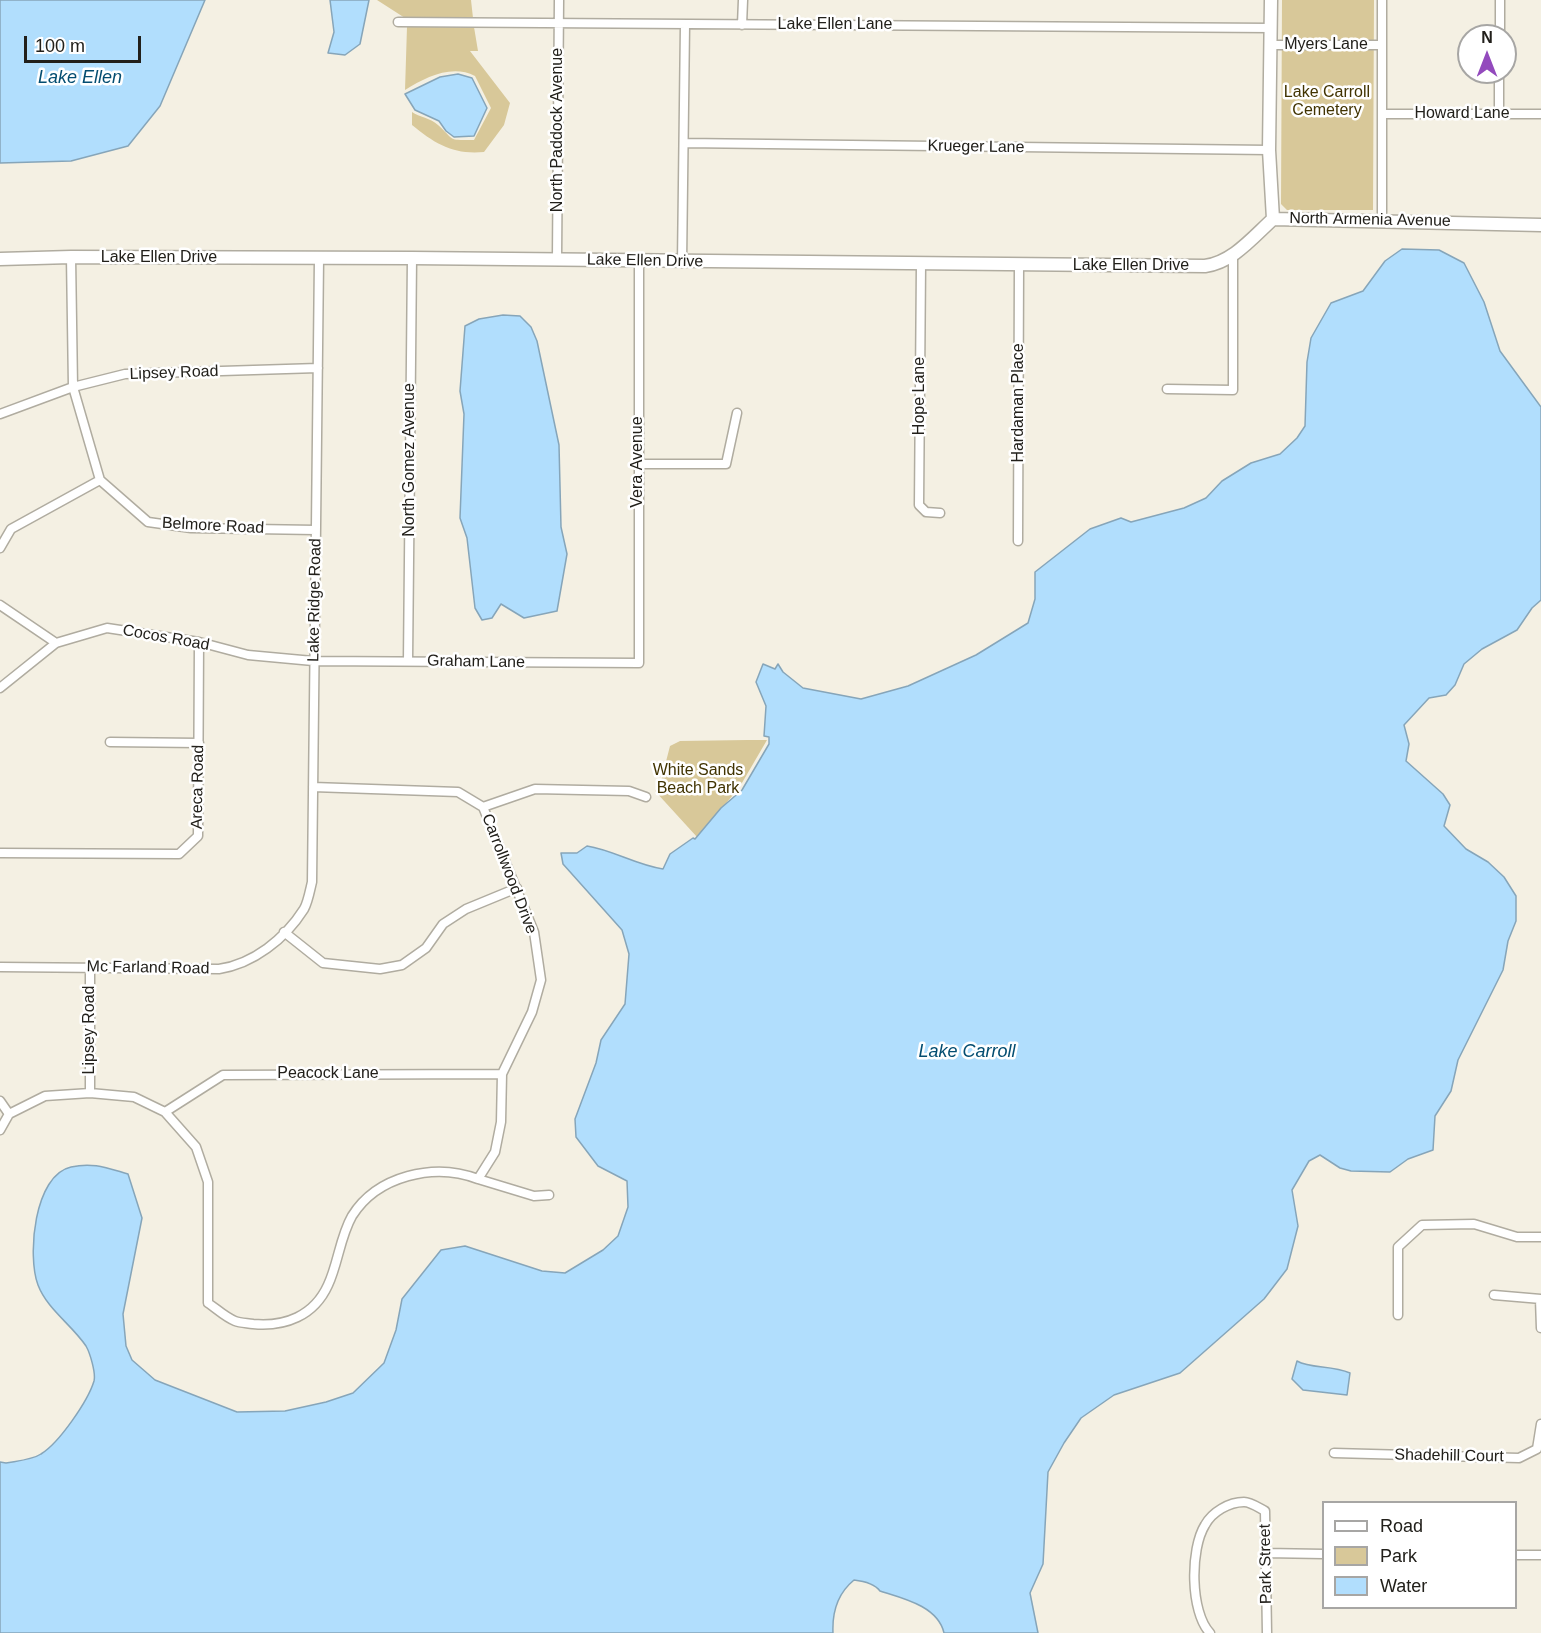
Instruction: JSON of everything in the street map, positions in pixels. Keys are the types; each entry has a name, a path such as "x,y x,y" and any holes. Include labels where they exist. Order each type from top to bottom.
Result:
{"street":[{"name":"North Paddock Avenue","path":"556,260 559,0"},
{"path":"742,25 743,0"},
{"name":"North Armenia Avenue","path":"1271,0 1269,150 1273,219 1541,225"},
{"path":"1382,0 1382,220"},
{"path":"1500,0 1500,24"},
{"name":"Lake Ellen Lane","path":"398,22 1271,28"},
{"path":"682,263 685,25"},
{"name":"Myers Lane","path":"1270,45 1382,45"},
{"path":"1499,84 1499,114"},
{"name":"Howard Lane","path":"1383,114 1541,114"},
{"name":"Krueger Lane","path":"684,143 1269,150"},
{"name":"Lake Ellen Drive","path":"0,259 71,257 412,258 682,263 1205,266 1220,264 1273,219"},
{"path":"1167,389 1233,390 1233,255"},
{"path":"0,548 10,529 100,480 72,387 71,257"},
{"name":"North Gomez Avenue","path":"408,661 412,258"},
{"name":"Lake Ridge Road","path":"284,932 305,908 312,882 319,259"},
{"name":"Vera Avenue","path":"639,262 639,663"},
{"name":"Hope Lane","path":"921,264 920,505 926,512 940,513"},
{"name":"Hardaman Place","path":"1018,541 1020,265"},
{"name":"Lipsey Road","path":"0,414 72,387 124,374 318,368"},
{"path":"638,464 726,464 737,413"},
{"name":"Belmore Road","path":"100,480 148,522 191,528 316,530"},
{"path":"0,605 56,643"},
{"name":"Cocos Road","path":"0,688 56,643 107,628 200,642 248,656 313,662"},
{"name":"Areca Road","path":"0,853 179,854 198,836 200,642"},
{"name":"Graham Lane","path":"313,662 639,663"},
{"path":"110,742 199,743"},
{"name":"Carrollwood Drive","path":"313,787 458,792 483,807 505,867 534,932 542,980 532,1012 502,1074 501,1122 495,1152 478,1179"},
{"name":"Carrollwood Drive","path":"483,807 535,789 629,791 646,798"},
{"path":"284,932 323,963 380,969 402,965 426,948 443,924 466,909 516,888"},
{"name":"Mc Farland Road","path":"0,967 90,966 219,969 240,966 261,953 284,932"},
{"name":"Lipsey Road","path":"90,966 90,1093"},
{"name":"Peacock Lane","path":"165,1112 223,1074 502,1074"},
{"path":"0,1130 9,1114 45,1096 90,1093 134,1097 165,1112 196,1147 208,1182 208,1303 236,1322 270,1325 296,1319 316,1306 328,1285 351,1219 364,1198 393,1180 424,1172 467,1175 534,1196 549,1195"},
{"path":"0,1101 9,1114"},
{"path":"1398,1315 1398,1246 1422,1225 1474,1224 1517,1237 1541,1237"},
{"path":"1494,1295 1541,1299 1541,1328"},
{"name":"Shadehill Court","path":"1334,1453 1519,1458 1537,1449 1541,1424"},
{"name":"Park Street","path":"1210,1633 1194,1586 1195,1558 1205,1525 1225,1506 1246,1502 1265,1511 1268,1633"},
{"path":"1265,1553 1322,1554"},
{"path":"1517,1555 1541,1555"}],"green space":[{"path":"377,0 471,0 473,18 405,18"},
{"name":"Lake Carroll Cemetery","path":"1282,0 1374,0 1373,210 1287,210 1281,204"},
{"path":"407,27 474,27 478,51 470,51 510,103 504,125 484,152 463,152 445,147 412,125 412,112 435,123 452,138 474,140 491,108 475,76 457,71 439,74 405,90"},
{"name":"White Sands Beach Park","path":"767,740 739,788 697,837 655,791 661,781 670,746 680,741"}],"water":[{"name":"Lake Ellen","path":"0,0 205,0 160,106 128,146 71,161 0,163"},
{"path":"330,0 369,0 360,44 345,55 328,53 334,32"},
{"path":"458,74 472,78 487,108 474,136 454,137 439,121 415,110 405,94 440,77"},
{"name":"Lake Carroll","path":"1402,249 1439,250 1464,263 1484,302 1500,351 1541,407 1541,600 1532,608 1517,630 1482,649 1464,664 1455,685 1446,695 1429,698 1404,725 1409,744 1406,761 1443,794 1450,805 1444,826 1466,849 1488,862 1504,877 1516,896 1516,921 1508,941 1503,970 1458,1060 1451,1091 1435,1116 1433,1150 1408,1159 1390,1172 1351,1171 1340,1168 1320,1155 1309,1161 1292,1190 1298,1226 1287,1269 1264,1299 1180,1373 1114,1395 1081,1418 1064,1443 1048,1472 1043,1564 1030,1593 1038,1633 944,1633 935,1616 918,1604 880,1591 868,1583 854,1580 843,1591 837,1604 833,1618 833,1633 0,1633 0,1462 29,1459 48,1449 72,1421 94,1381 92,1363 86,1346 47,1302 38,1285 35,1272 33,1255 36,1218 41,1200 59,1173 71,1167 86,1165 100,1166 128,1174 142,1218 123,1314 126,1346 132,1360 155,1380 237,1412 285,1411 353,1393 384,1363 396,1330 402,1299 441,1250 465,1246 542,1271 565,1273 603,1250 618,1236 628,1207 627,1181 598,1166 576,1137 575,1119 596,1063 601,1040 625,1004 629,954 622,930 563,864 561,853 577,853 587,846 663,869 670,854 693,838 695,839 721,808 742,790 769,744 769,737 764,736 766,706 756,682 763,664 775,669 778,664 783,672 803,688 861,699 908,686 976,655 1028,623 1035,599 1035,572 1090,529 1121,518 1131,522 1184,508 1206,498 1222,481 1251,463 1280,454 1297,438 1305,426 1307,362 1311,338 1331,303 1363,291 1385,261"},
{"path":"503,315 520,316 531,327 537,341 559,445 561,527 567,554 557,611 524,618 501,604 492,618 482,620 475,608 467,538 460,518 464,414 460,391 465,326 479,319"},
{"path":"1297,1361 1350,1373 1347,1395 1303,1390 1292,1379"}]}
